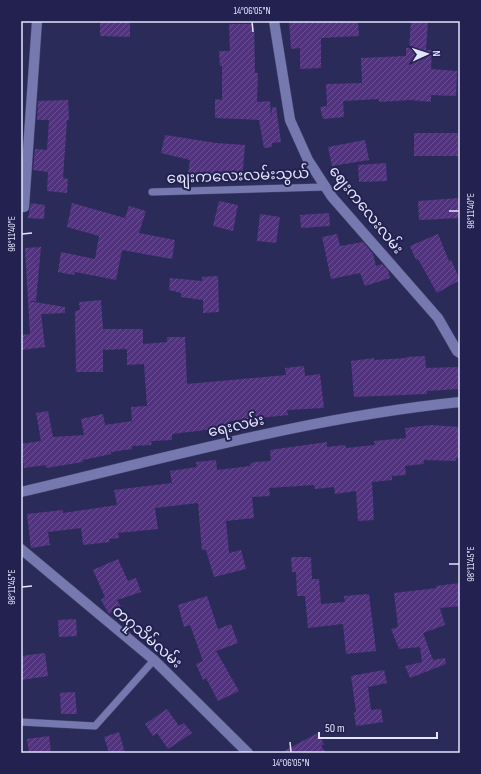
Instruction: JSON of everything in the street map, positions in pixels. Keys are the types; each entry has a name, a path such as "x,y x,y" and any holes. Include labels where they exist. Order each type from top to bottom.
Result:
{"street":[{"path":"21,207 24,207 37,21"},
{"name":"ဈေးကလေးလမ်း","path":"274,21 290,120 308,160 332,196 438,318 457,351 460,353"},
{"name":"ရေးလမ်း","path":"21,492 276,432 404,408 460,402"},
{"name":"တဂူသိမ်လမ်း","path":"21,549 154,660 248,753"}],"lane":[{"name":"စျေးကလေးလမ်းသွယ်","path":"152,192 325,187"},
{"path":"21,722 95,726 154,660"}],"building":[{"path":"100,21 130,21 130,37 100,36"},
{"path":"289,21 358,21 359,36 321,38 321,68 300,69 300,48 291,49"},
{"path":"411,21 428,21 426,50 432,50 431,69 457,71 456,96 431,95 431,102 411,100 379,102 379,99 343,101 344,117 323,119 320,107 327,106 326,84 362,83 361,58 406,56 406,48 409,48"},
{"path":"229,24 254,24 255,73 258,73 257,102 270,101 271,118 272,107 276,107 281,142 272,143 272,147 264,148 259,120 215,118 215,99 222,100 222,66 220,66 219,51 230,51"},
{"path":"68,100 69,120 67,120 63,178 68,179 67,193 47,191 48,172 33,170 35,149 47,150 49,120 37,120 38,101"},
{"path":"414,133 458,133 458,156 414,156"},
{"path":"165,135 216,143 245,145 242,181 188,174 190,160 161,153"},
{"path":"365,140 369,160 332,166 328,147"},
{"path":"386,163 387,181 359,182 358,165"},
{"path":"460,198 460,218 419,220 418,201"},
{"path":"219,201 238,205 233,231 213,226"},
{"path":"31,203 45,205 44,219 28,218"},
{"path":"72,203 125,218 129,206 146,211 139,233 175,240 172,259 122,250 116,280 75,272 74,275 58,272 61,252 95,259 99,236 67,227"},
{"path":"329,213 330,226 301,228 300,215"},
{"path":"260,214 280,217 276,243 257,241"},
{"path":"337,234 340,246 363,242 373,254 376,266 382,264 388,270 390,278 365,286 360,273 331,279 322,237"},
{"path":"438,234 449,261 451,260 460,280 437,293 418,259 416,260 410,246"},
{"path":"41,247 36,301 28,301 25,248"},
{"path":"218,276 219,312 203,313 203,300 181,297 181,293 169,290 170,278 202,281 202,277"},
{"path":"101,300 103,329 143,329 143,344 167,342 167,337 185,337 187,384 286,375 285,368 304,366 305,376 320,374 324,408 287,410 288,415 230,421 231,427 172,434 172,440 151,441 152,445 132,446 132,449 111,452 111,454 83,460 83,462 46,468 46,465 24,468 21,444 41,441 36,413 48,411 53,437 84,435 81,419 103,414 105,425 132,421 131,407 147,406 144,364 127,365 127,349 103,350 103,372 76,372 75,311 80,310 79,302"},
{"path":"28,301 65,307 65,313 41,314 45,347 21,350 21,335 30,334"},
{"path":"425,356 426,368 460,367 460,389 427,391 427,394 354,397 351,361 374,358 374,360"},
{"path":"431,425 460,427 460,458 456,458 456,461 424,460 424,464 405,466 406,475 392,476 392,480 372,482 374,520 358,521 356,491 335,494 334,487 315,489 314,485 269,488 270,496 252,497 254,518 226,521 229,553 241,550 246,569 214,577 206,550 202,550 198,503 155,508 158,529 118,533 119,538 109,539 110,542 83,545 81,528 48,532 50,545 31,548 27,514 63,510 63,513 117,505 114,490 172,483 170,471 197,467 196,462 216,460 217,470 250,466 250,464 254,462 271,461 270,450 327,442 327,447 345,445 346,448 375,445 374,441 406,438 405,428"},
{"path":"291,557 311,557 312,579 319,579 321,604 345,602 344,596 369,594 376,651 346,654 343,624 308,628 305,596 297,596 296,572 292,572"},
{"path":"118,559 128,581 136,578 141,592 117,600 121,607 109,614 101,600 105,597 93,570"},
{"path":"460,583 460,606 440,608 445,625 423,633 433,660 445,658 446,664 410,678 405,666 422,662 420,647 399,649 391,629 398,627 394,593 437,588 436,586"},
{"path":"207,596 218,629 231,624 238,643 216,651 239,691 218,701 206,678 203,680 196,664 203,661 190,625 184,627 178,605"},
{"path":"76,619 77,636 59,637 58,620"},
{"path":"45,653 48,676 21,680 21,656"},
{"path":"384,670 387,683 368,687 371,710 381,709 383,722 356,726 354,713 356,712 351,676"},
{"path":"75,692 77,714 61,714 60,693"},
{"path":"167,709 179,726 184,723 192,733 168,749 157,733 153,736 145,724"},
{"path":"119,732 125,753 109,753 104,737"},
{"path":"318,733 324,744 321,746 326,753 280,753"},
{"path":"49,736 51,753 29,753 27,739"}]}
